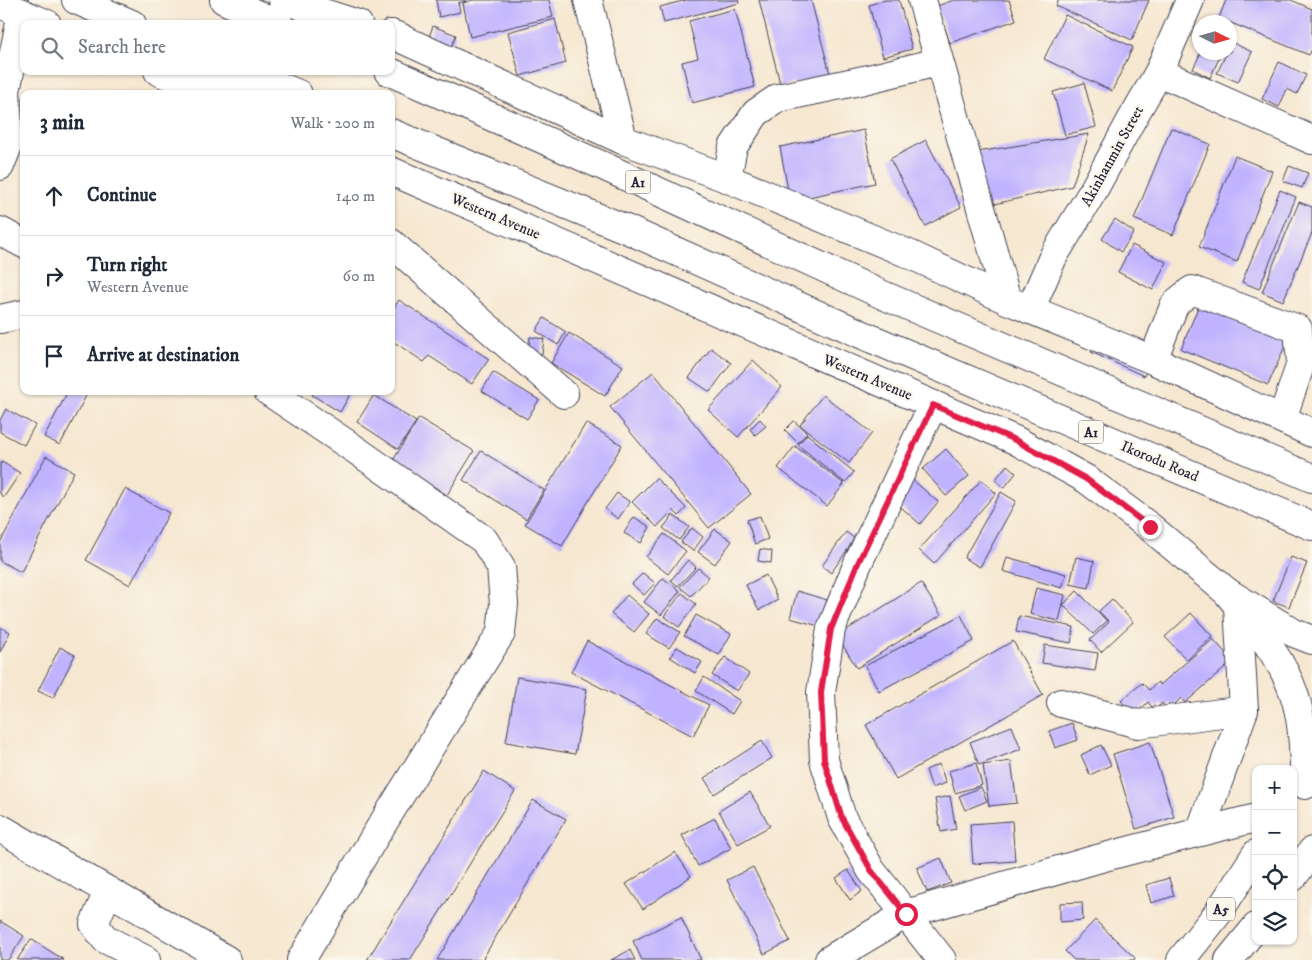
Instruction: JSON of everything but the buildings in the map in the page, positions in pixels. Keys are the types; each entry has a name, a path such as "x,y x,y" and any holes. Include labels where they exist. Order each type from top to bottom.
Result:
{"main road":[{"path":"76,0 122,20"},
{"path":"224,0 270,20"},
{"path":"254,0 291,20"},
{"path":"282,0 345,20"},
{"path":"308,0 357,20"},
{"path":"588,0 623,140"},
{"path":"922,0 938,62 1019,305"},
{"name":"Akinhanmin Street","path":"1019,305 1053,257 1093,191 1132,118 1160,72 1190,0"},
{"path":"0,166 9,143 6,91 11,9 37,20"},
{"path":"395,35 623,140 726,178 909,254 1019,305 1153,360 1312,433"},
{"path":"726,178 733,147 756,113 778,98 938,62"},
{"path":"1160,72 1312,140"},
{"name":"A1","path":"395,74 601,165 886,296 1312,478"},
{"path":"178,75 266,90"},
{"path":"197,75 248,90"},
{"path":"215,75 234,86"},
{"name":"Ikorodu Road","path":"395,135 626,229 870,338 1312,526"},
{"name":"Western Avenue","path":"395,173 1015,440 1086,479 1150,527 1232,599 1294,633 1312,640"},
{"path":"0,231 20,242"},
{"path":"395,246 564,394"},
{"path":"1153,360 1174,306 1192,290 1298,329 1301,363 1282,419"},
{"path":"0,318 20,315"},
{"path":"274,395 484,540 501,567 504,604 501,633 375,836 301,960"},
{"path":"933,405 858,563 831,629 821,692 824,760 842,818 871,870 942,960"},
{"path":"1200,832 1244,710 1232,599"},
{"path":"1232,599 1281,664 1294,694 1302,730 1303,785"},
{"path":"1061,703 1138,724 1244,710"},
{"path":"830,960 906,914 1097,859 1252,819"},
{"path":"0,828 227,960"},
{"path":"1297,872 1312,851"},
{"name":"A5","path":"1181,960 1218,914 1255,855"},
{"path":"108,891 94,924 105,939 146,960"},
{"name":"A5","path":"1229,960 1252,932"}],"route":[{"path":"906,914 871,870 842,818 824,760 821,692 831,629 858,563 933,405 1015,440 1086,479 1150,527"}]}
